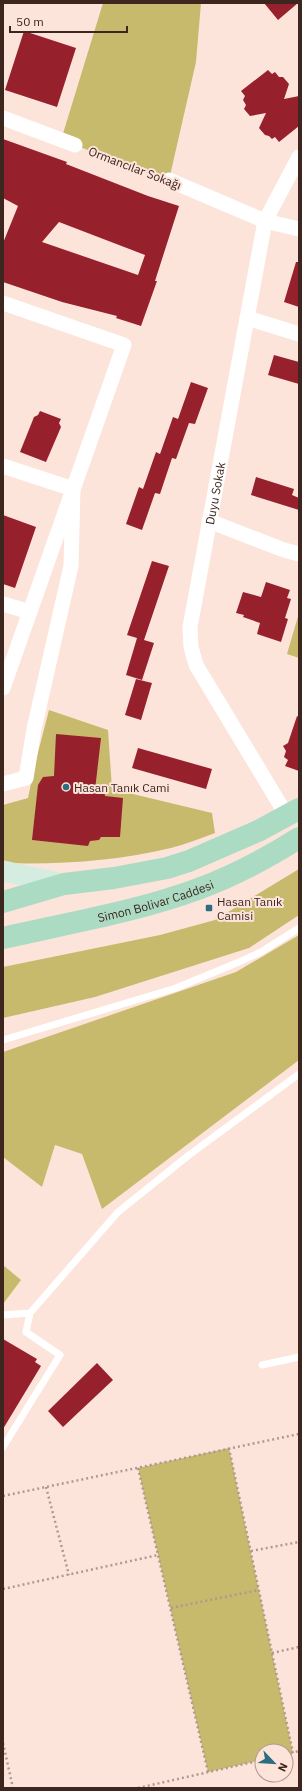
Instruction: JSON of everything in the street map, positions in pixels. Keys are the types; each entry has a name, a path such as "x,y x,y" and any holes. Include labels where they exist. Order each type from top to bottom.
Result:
{"main road":[{"path":"3,902 64,884 114,878 167,868 189,861 258,831 293,812"},
{"name":"Simon Bolivar Caddesi","path":"3,938 115,913 176,897 223,879 266,858 299,838"},
{"path":"3,871 64,884"}],"street":[{"name":"Ormancılar Sokağı","path":"3,118 75,145"},
{"name":"Duyu Sokak","path":"293,812 196,665 191,647 190,627 265,221 299,156"},
{"name":"Ormancılar Sokağı","path":"169,180 265,221 299,229"},
{"path":"3,303 124,345 3,688"},
{"path":"247,318 299,334"},
{"path":"3,466 73,489"},
{"path":"3,784 26,778 34,729 71,566 73,489"},
{"path":"209,522 284,550 299,554"},
{"path":"3,604 30,612"}],"lane":[{"path":"3,1040 176,988 261,952 299,928"},
{"path":"3,1447 60,1355 26,1332 30,1313 118,1212 189,1155 299,1074"},
{"path":"3,1315 30,1313"},
{"path":"262,1365 299,1357"}],"path":[{"name":"Ormancılar Sokağı","path":"75,145 169,180"},
{"path":"3,1496 299,1434"},
{"path":"229,1448 291,1743"},
{"path":"138,1468 208,1772"},
{"path":"46,1487 69,1575"},
{"path":"251,1551 299,1542"},
{"path":"3,1589 158,1555"},
{"path":"171,1608 259,1590"},
{"path":"272,1653 299,1647"},
{"path":"3,1743 13,1788"},
{"path":"138,1788 254,1762"}],"shaded area":[{"path":"103,3 201,3 196,62 169,180 61,140"},
{"path":"299,613 299,658 287,654"},
{"path":"49,710 108,730 112,789 212,813 215,833 171,848 109,859 67,863 3,863 3,805 28,798"},
{"path":"299,869 299,915 249,948 95,997 3,1018 3,967 160,935 215,920"},
{"path":"299,935 299,1060 102,1209 82,1154 55,1145 42,1187 3,1157 3,1052 236,972"},
{"path":"3,1265 21,1280 3,1304"},
{"path":"229,1448 291,1743 254,1743 254,1762 208,1772 138,1468"}],"building":[{"path":"264,3 298,3 278,20"},
{"path":"24,31 76,48 57,107 5,90"},
{"path":"268,70 272,74 275,72 279,77 283,77 289,84 284,99 299,96 299,126 279,142 275,137 272,139 265,135 259,128 266,113 250,116 244,109 246,105 243,100 245,96 241,91"},
{"path":"3,139 67,162 66,164 148,196 179,206 155,281 157,281 141,326 116,318 117,316 62,302 3,282 3,243 18,206 3,198","holes":["59,222 145,255 138,275 42,242"]},
{"path":"296,262 299,262 299,307 284,302"},
{"path":"274,355 299,362 299,384 268,375"},
{"path":"191,382 208,388 195,424 189,423 176,459 172,458 160,494 155,493 142,530 126,524 139,487 143,489 156,452 160,454 173,417 178,419"},
{"path":"40,411 61,419 59,423 61,427 46,462 20,452 34,417 38,415"},
{"path":"256,477 294,489 292,495 299,498 299,510 251,495"},
{"path":"3,515 36,527 15,588 3,584"},
{"path":"152,561 169,566 144,640 154,643 142,680 126,675 137,638 127,635"},
{"path":"266,582 290,590 287,598 291,599 285,618 288,619 281,642 257,634 260,623 243,617 244,615 236,613 243,592 261,597"},
{"path":"136,679 152,683 141,720 125,715"},
{"path":"297,716 299,717 299,771 285,766 288,760 284,757 286,751 283,746 288,743"},
{"name":"Hasan Tanık Cami","path":"56,734 101,738 95,790 104,790 105,796 123,798 120,837 101,837 99,840 90,841 88,846 32,840 38,785 43,777 54,776"},
{"path":"138,748 212,769 206,789 132,768"},
{"path":"3,1339 37,1359 35,1362 41,1366 3,1429"},
{"path":"97,1363 113,1380 63,1427 48,1411"}],"place":[{"name":"Hasan Tanık Cami","path":"66,787"},
{"name":"Hasan Tanık Camisi","path":"209,908"}]}
